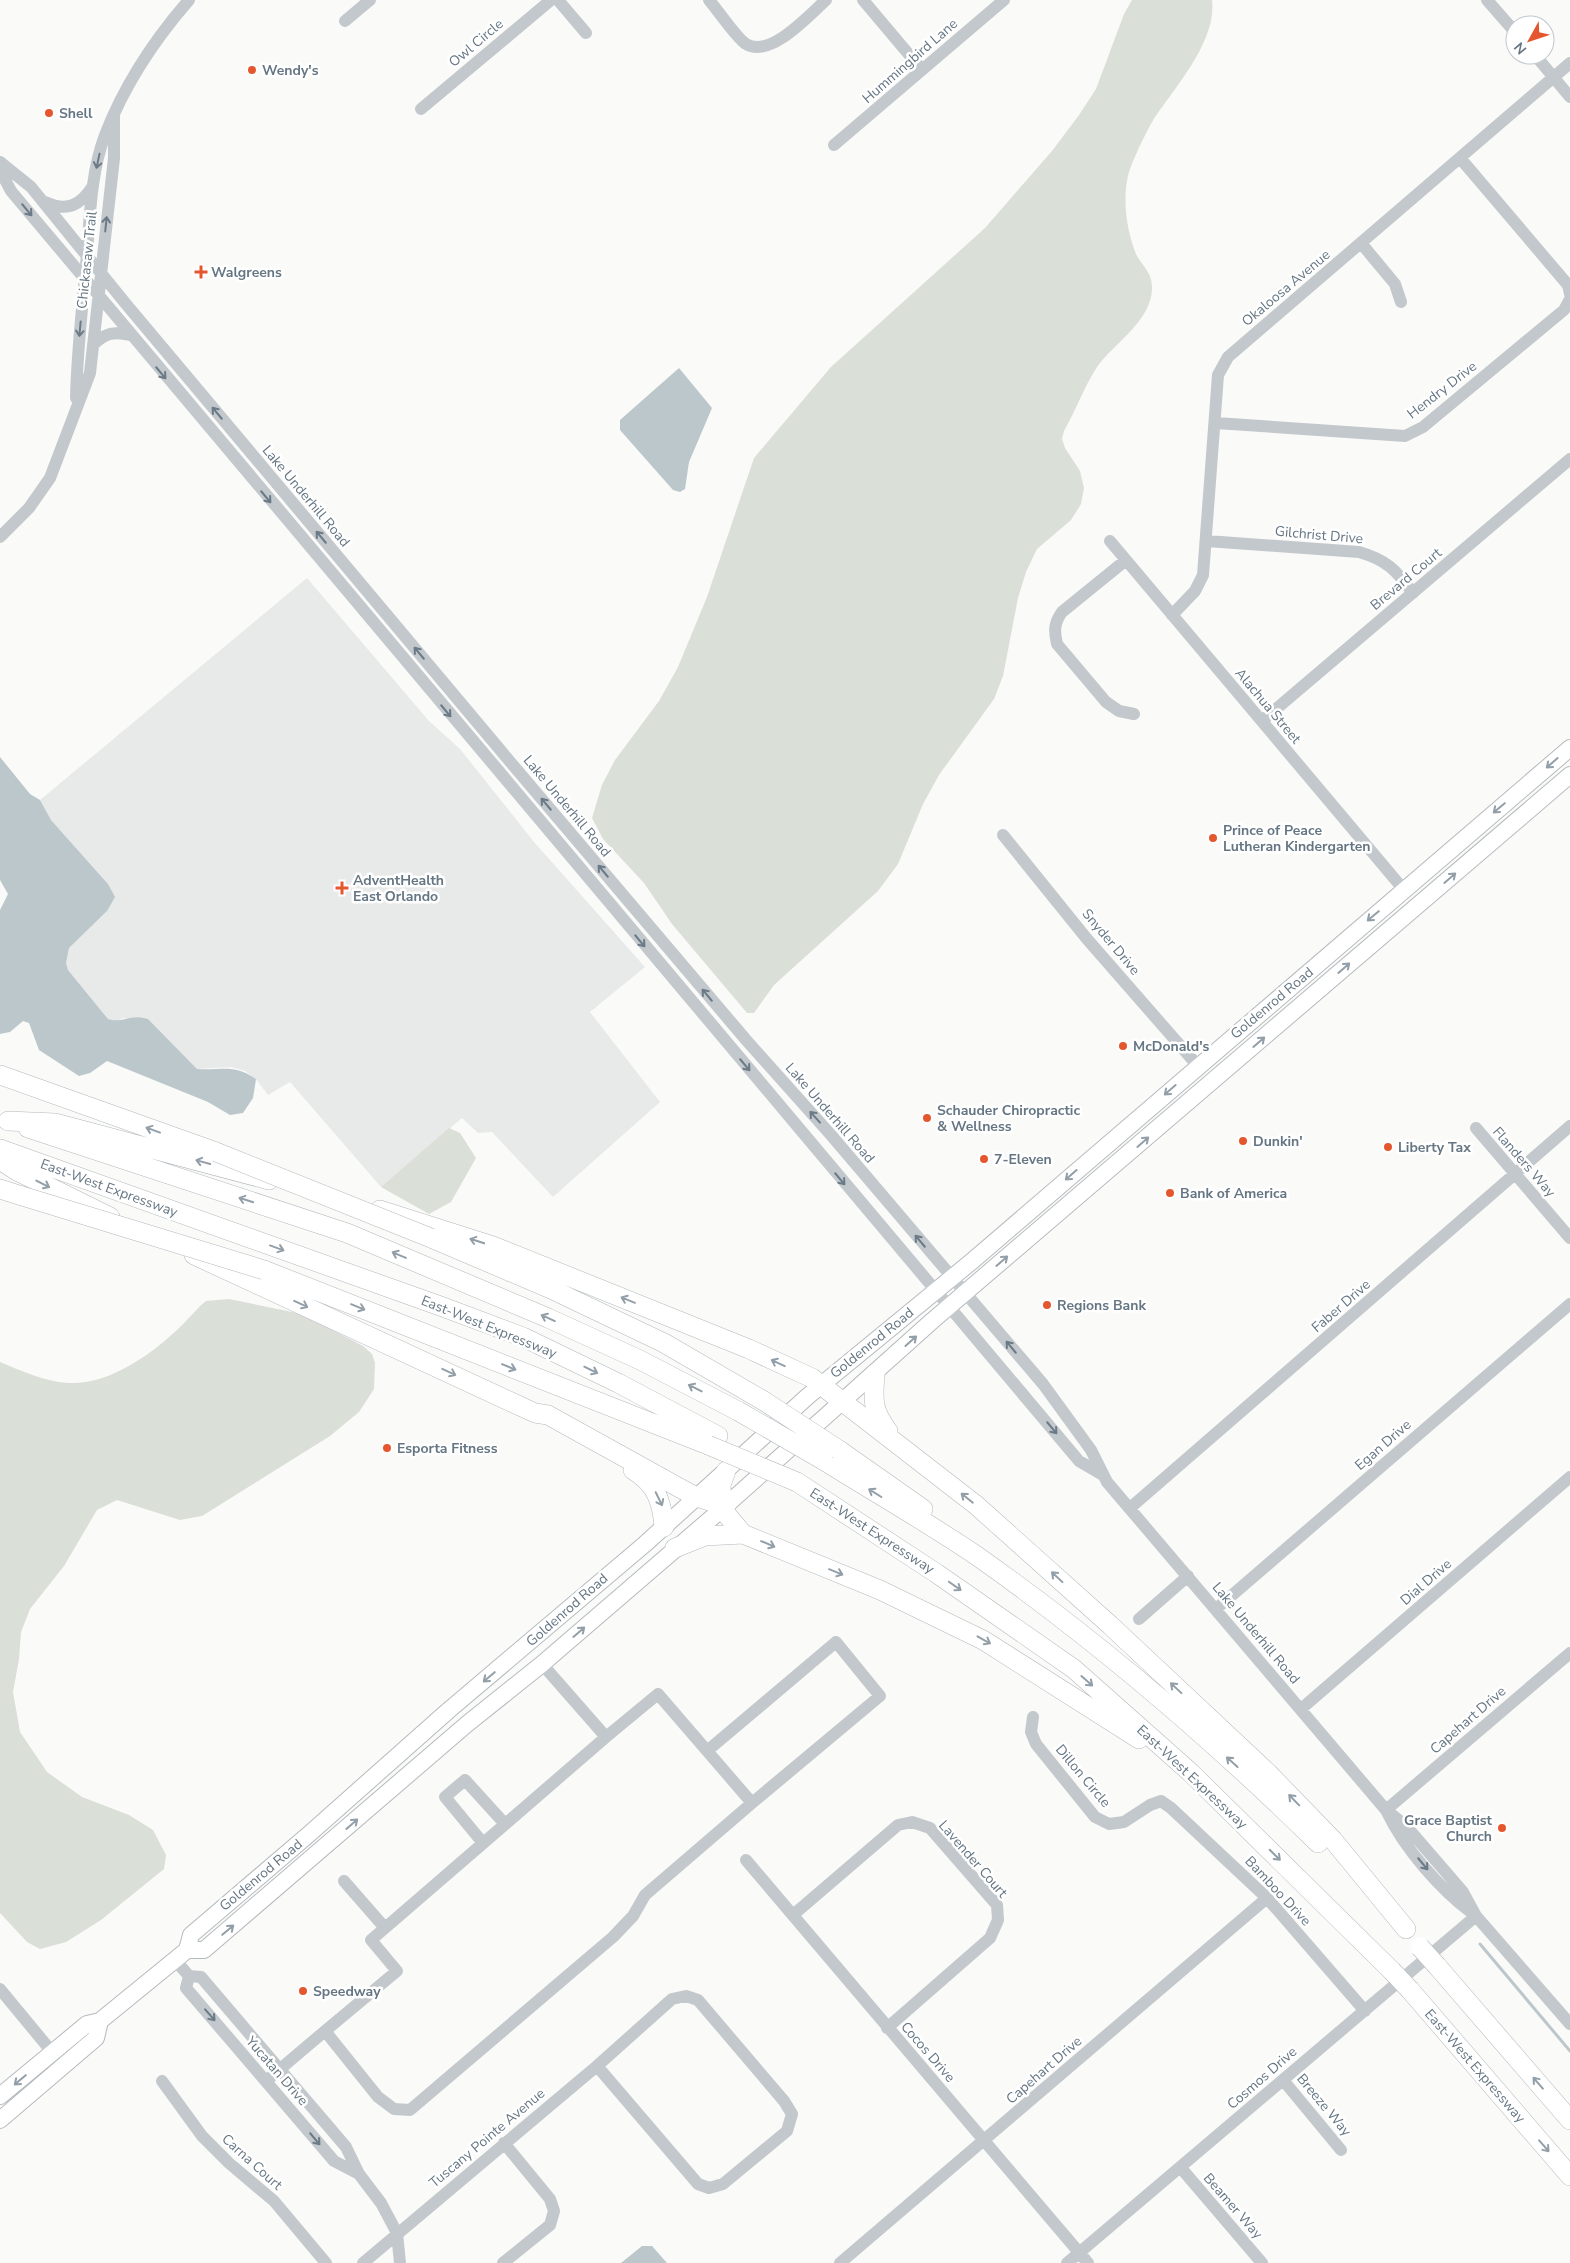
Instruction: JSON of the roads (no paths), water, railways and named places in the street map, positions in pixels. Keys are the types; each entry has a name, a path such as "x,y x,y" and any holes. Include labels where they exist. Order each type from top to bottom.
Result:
{"highway":[{"path":"0,1075 216,1152 431,1238 551,1289 664,1343 764,1401 831,1455 976,1556 1144,1684 1268,1794 1406,1928"},
{"path":"4,1120 347,1233 548,1318 640,1360 738,1411 831,1455"},
{"path":"4,1120 56,1123 400,1216 483,1243 749,1349 812,1378 894,1440 976,1506 1048,1568 1269,1774 1333,1840 1420,1947 1570,2120"},
{"name":"East-West Expressway","path":"0,1149 443,1306 523,1337 618,1383 713,1441 797,1482 936,1573 1074,1669 1190,1772 1410,1990 1570,2176"},
{"path":"0,1160 91,1208 535,1413 548,1423 645,1477 662,1504 664,1526"},
{"path":"0,1188 264,1270 713,1441"},
{"path":"875,1374 873,1402 875,1412 894,1440"},
{"path":"535,1413 548,1415 696,1497 724,1505"},
{"path":"726,1470 721,1485 724,1505 743,1534"},
{"path":"675,1548 705,1536 743,1534 880,1590 983,1640 1190,1772"}],"main road":[{"name":"Goldenrod Road","path":"0,2096 87,2024 100,2021 181,1955 191,1935 664,1526 821,1385 952,1278 1570,748"},
{"name":"Goldenrod Road","path":"181,1955 204,1950 542,1664 875,1374 965,1293 1570,775"},
{"path":"1428,896 1426,888 1430,879 1450,861 1463,839"},
{"path":"1373,944 1384,924 1399,912 1404,890"},
{"path":"1234,1063 1239,1042 1278,1009 1276,1000"},
{"path":"1169,1119 1179,1100 1194,1088 1198,1066"},
{"path":"542,1664 539,1657 540,1648 554,1621"},
{"path":"508,1691 510,1679 526,1656 526,1645"},
{"name":"Goldenrod Road","path":"0,2120 96,2038 100,2021"},
{"path":"42,2085 40,2080 44,2072 74,2047 77,2032"}],"street":[{"name":"Chickasaw Trail","path":"76,404 84,280 93,186 105,135 148,52 189,0"},
{"path":"345,21 370,0"},
{"name":"Owl Circle","path":"421,109 551,0"},
{"path":"558,0 586,33"},
{"path":"709,0 746,44 759,48 775,44 826,0"},
{"path":"863,0 922,70"},
{"name":"Hummingbird Lane","path":"834,145 1004,0"},
{"path":"1488,0 1505,20"},
{"name":"Okaloosa Avenue","path":"1172,615 1195,591 1204,575 1218,375 1228,357 1570,63"},
{"path":"1544,65 1570,97"},
{"name":"Chickasaw Trail","path":"0,537 20,518 43,490 62,449 76,404 90,372 114,158 114,116"},
{"path":"1460,158 1568,285 1570,294"},
{"name":"Lake Underhill Road","path":"0,162 32,187 101,273 352,574 617,888 965,1293 1068,1417 1091,1450 1102,1475 1386,1810 1397,1834 1453,1899 1476,1916 1570,2024"},
{"name":"Lake Underhill Road","path":"0,170 11,192 98,298 935,1292 1079,1461 1102,1475"},
{"path":"43,202 60,207 75,206 86,197 93,186"},
{"path":"1361,243 1395,284 1401,302"},
{"name":"Hendry Drive","path":"1216,423 1405,436 1423,427 1564,310 1570,298"},
{"path":"93,345 106,334 120,333 130,335"},
{"name":"Brevard Court","path":"1262,721 1570,459"},
{"name":"Gilchrist Drive","path":"1207,541 1359,552 1380,558 1401,577 1413,593"},
{"name":"Alachua Street","path":"1110,542 1404,890"},
{"path":"316,557 332,561 352,574"},
{"path":"1126,560 1062,612 1056,621 1054,633 1057,644 1106,702 1119,710 1134,714"},
{"path":"403,660 422,672 442,680"},
{"name":"Snyder Drive","path":"1003,835 1088,939 1198,1066"},
{"path":"600,893 617,888"},
{"path":"609,904 617,888"},
{"name":"Faber Drive","path":"1130,1508 1570,1126"},
{"name":"Flanders Way","path":"1476,1128 1570,1238"},
{"name":"Egan Drive","path":"1216,1609 1570,1304"},
{"name":"Dial Drive","path":"1301,1709 1570,1477"},
{"path":"1139,1619 1188,1576"},
{"path":"325,2031 378,2097 394,2109 410,2110 613,1938 633,1916 645,1895 880,1696 836,1642 707,1751"},
{"name":"Capehart Drive","path":"1386,1810 1570,1653"},
{"path":"542,1664 606,1737"},
{"path":"266,2081 397,1971 372,1940 658,1694 752,1803"},
{"name":"Dillon Circle","path":"1033,1717 1031,1732 1036,1744 1095,1817 1109,1824 1124,1822 1150,1804 1161,1801"},
{"path":"483,1843 445,1797 466,1780 505,1824"},
{"name":"Bamboo Drive","path":"1161,1801 1266,1898 1365,2011"},
{"name":"Lavender Court","path":"793,1914 898,1826 912,1822 930,1828 997,1905 998,1920 990,1938 887,2028"},
{"name":"Cocos Drive","path":"746,1860 1088,2263"},
{"path":"344,1881 385,1928"},
{"name":"Capehart Drive","path":"840,2263 1266,1898"},
{"name":"Cosmos Drive","path":"1067,2263 1476,1916"},
{"name":"Yucatan Drive","path":"181,1955 189,1976 186,1988 334,2161 359,2174"},
{"name":"Yucatan Drive","path":"189,1976 201,1977 346,2147 359,2174 381,2203 397,2233 400,2263"},
{"path":"0,1989 52,2052"},
{"name":"Tuscany Pointe Avenue","path":"363,2263 597,2066 672,1999 686,1996 698,2000 784,2101 792,2114 787,2131 723,2184 710,2188 698,2184 597,2066"},
{"name":"Breeze Way","path":"1283,2080 1341,2150"},
{"name":"Carna Court","path":"162,2081 202,2136 274,2201 326,2263"},
{"path":"503,2263 550,2226 554,2211 550,2199 504,2143"},
{"name":"Beamer Way","path":"1181,2168 1262,2263"}],"waterway":[{"path":"1480,1944 1570,2051"}],"place":[{"name":"Wendy's","path":"252,70"},
{"name":"Shell","path":"49,113"},
{"name":"Walgreens","path":"201,272"},
{"name":"Prince of Peace Lutheran Kindergarten","path":"1213,838"},
{"name":"AdventHealth East Orlando","path":"342,888"},
{"name":"McDonald's","path":"1123,1046"},
{"name":"Schauder Chiropractic & Wellness","path":"927,1118"},
{"name":"Dunkin'","path":"1243,1141"},
{"name":"Liberty Tax","path":"1388,1147"},
{"name":"7-Eleven","path":"984,1159"},
{"name":"Bank of America","path":"1170,1193"},
{"name":"Regions Bank","path":"1047,1305"},
{"name":"Esporta Fitness","path":"387,1448"},
{"name":"Grace Baptist Church","path":"1502,1828"},
{"name":"Speedway","path":"303,1991"}]}
